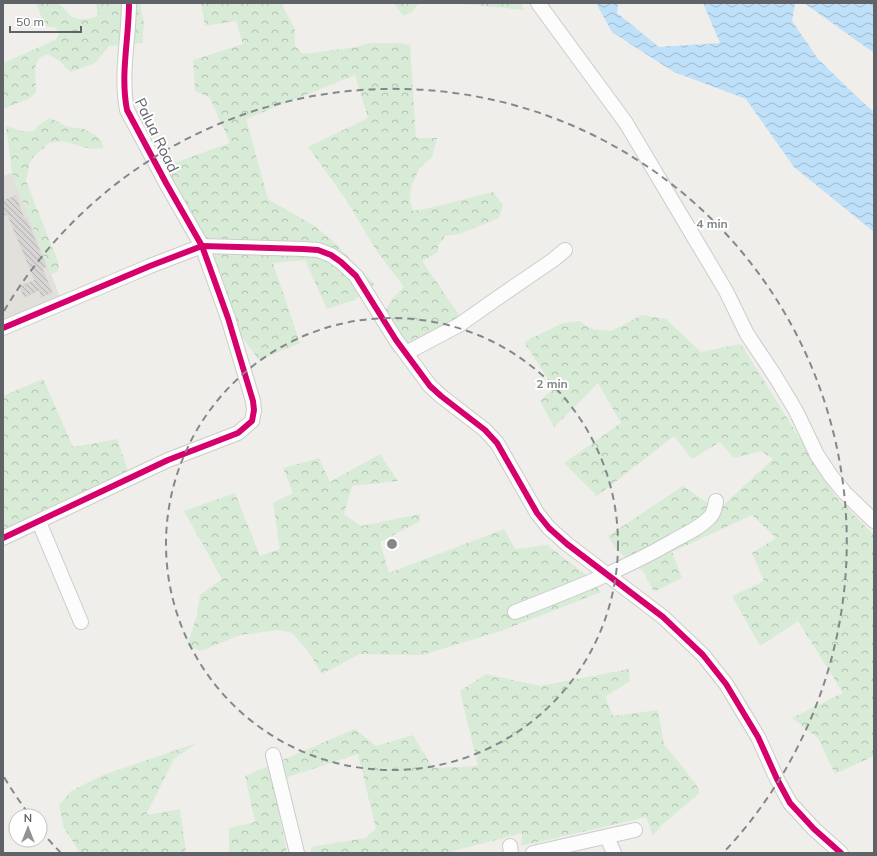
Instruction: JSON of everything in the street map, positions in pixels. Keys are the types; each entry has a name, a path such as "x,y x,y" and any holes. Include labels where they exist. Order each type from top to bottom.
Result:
{"street":[{"name":"Palua Road","path":"3,538 168,460 238,433 252,421 254,416 253,400 240,356 202,246 158,169 127,110 124,96 124,78 129,3"},
{"path":"538,3 626,123 726,291 740,321 796,411 817,454 831,476 845,493 874,521"},
{"path":"3,328 150,266 202,246 303,249 318,250 331,254 356,276 396,340 430,386 485,430 497,443 537,513 549,528 567,544 663,617 703,655 726,684 758,737 777,779 790,803 814,829 841,853"},
{"path":"406,353 459,325 553,260 565,250"},
{"path":"515,612 609,575 658,550 700,525 712,514 716,501"},
{"path":"39,522 81,622"},
{"path":"273,755 297,853"},
{"path":"533,853 635,830"},
{"path":"607,837 614,853"}],"shaded area":[{"path":"12,173 60,297 3,319 3,176"}],"green space":[{"path":"36,3 56,3 73,17 77,19 84,19 98,16 96,3 140,3 144,23 142,43 109,46 95,63 70,72 60,61 48,54 39,58 35,67 36,92 30,98 3,109 3,63 49,43 56,39 60,32 54,27 47,27"},
{"path":"201,3 281,3 295,29 295,46 303,54 357,47 369,43 400,43 410,45 416,138 437,138 432,157 419,169 411,187 410,200 413,211 493,192 503,205 499,218 459,234 445,236 438,246 438,252 422,261 460,316 394,353 377,325 392,299 404,287 376,250 347,201 308,147 368,118 355,75 246,119 268,199 313,225 332,240 375,285 354,300 327,309 305,260 273,263 300,343 259,360 219,306 164,169 174,163 230,143 210,98 195,91 193,60 243,44 236,21 205,26"},
{"path":"394,3 419,3 412,12 403,16"},
{"path":"454,3 521,3 524,10"},
{"path":"50,118 68,127 84,129 95,135 102,141 103,148 91,149 62,141 49,143 33,157 29,166 26,181 59,264 58,271 51,275 12,173 6,126 25,132 34,131 40,124"},
{"path":"642,315 666,319 701,352 741,344 836,497 874,535 874,756 835,774 818,738 792,718 843,693 798,621 760,646 732,596 764,581 752,553 776,538 752,515 672,552 682,578 654,592 643,571 616,549 608,536 683,486 718,510 773,459 761,451 734,458 720,442 692,459 674,436 597,496 564,463 621,423 598,383 554,427 540,401 554,388 524,342 563,323 579,321 592,329 611,331"},
{"path":"43,379 73,447 117,439 131,479 7,537 3,527 3,396"},
{"path":"380,454 398,481 352,486 344,514 361,526 420,514 420,521 380,542 389,573 504,529 515,549 547,545 585,574 601,592 501,631 422,655 360,654 322,674 307,650 292,633 279,630 240,635 201,651 187,646 197,615 200,595 222,579 184,511 235,493 260,556 280,549 273,503 293,493 283,468 319,458 330,482"},
{"path":"629,669 630,681 605,697 613,716 658,710 664,744 696,784 700,793 664,823 653,835 646,817 521,846 522,833 446,853 311,853 311,847 365,838 376,829 358,754 273,782 287,853 229,853 229,828 255,822 245,776 355,729 376,746 413,735 433,768 478,766 460,691 486,674 540,686"},
{"path":"197,743 174,759 146,815 180,809 186,853 80,853 63,826 59,805 71,791 103,775"}],"water":[{"path":"596,3 618,3 617,13 659,47 720,43 703,3 795,3 792,21 818,59 874,112 874,232 794,167 746,99 674,72 612,32"},
{"path":"804,3 874,3 874,53"}],"building":[{"path":"16,195 25,219 27,218 47,267 43,269 53,293 41,298 39,291 24,298 19,286 34,280 7,215 3,216 3,200"}],"cycle path":[{"path":"3,538 168,460 238,433 252,421 254,410 253,401 228,318 202,246 127,110 124,83 129,3"},
{"path":"3,328 150,266 202,246 318,250 331,255 356,276 396,340 430,386 485,430 497,443 537,513 549,528 567,544 663,617 703,655 726,684 758,737 777,779 790,803 814,829 841,853"}]}
